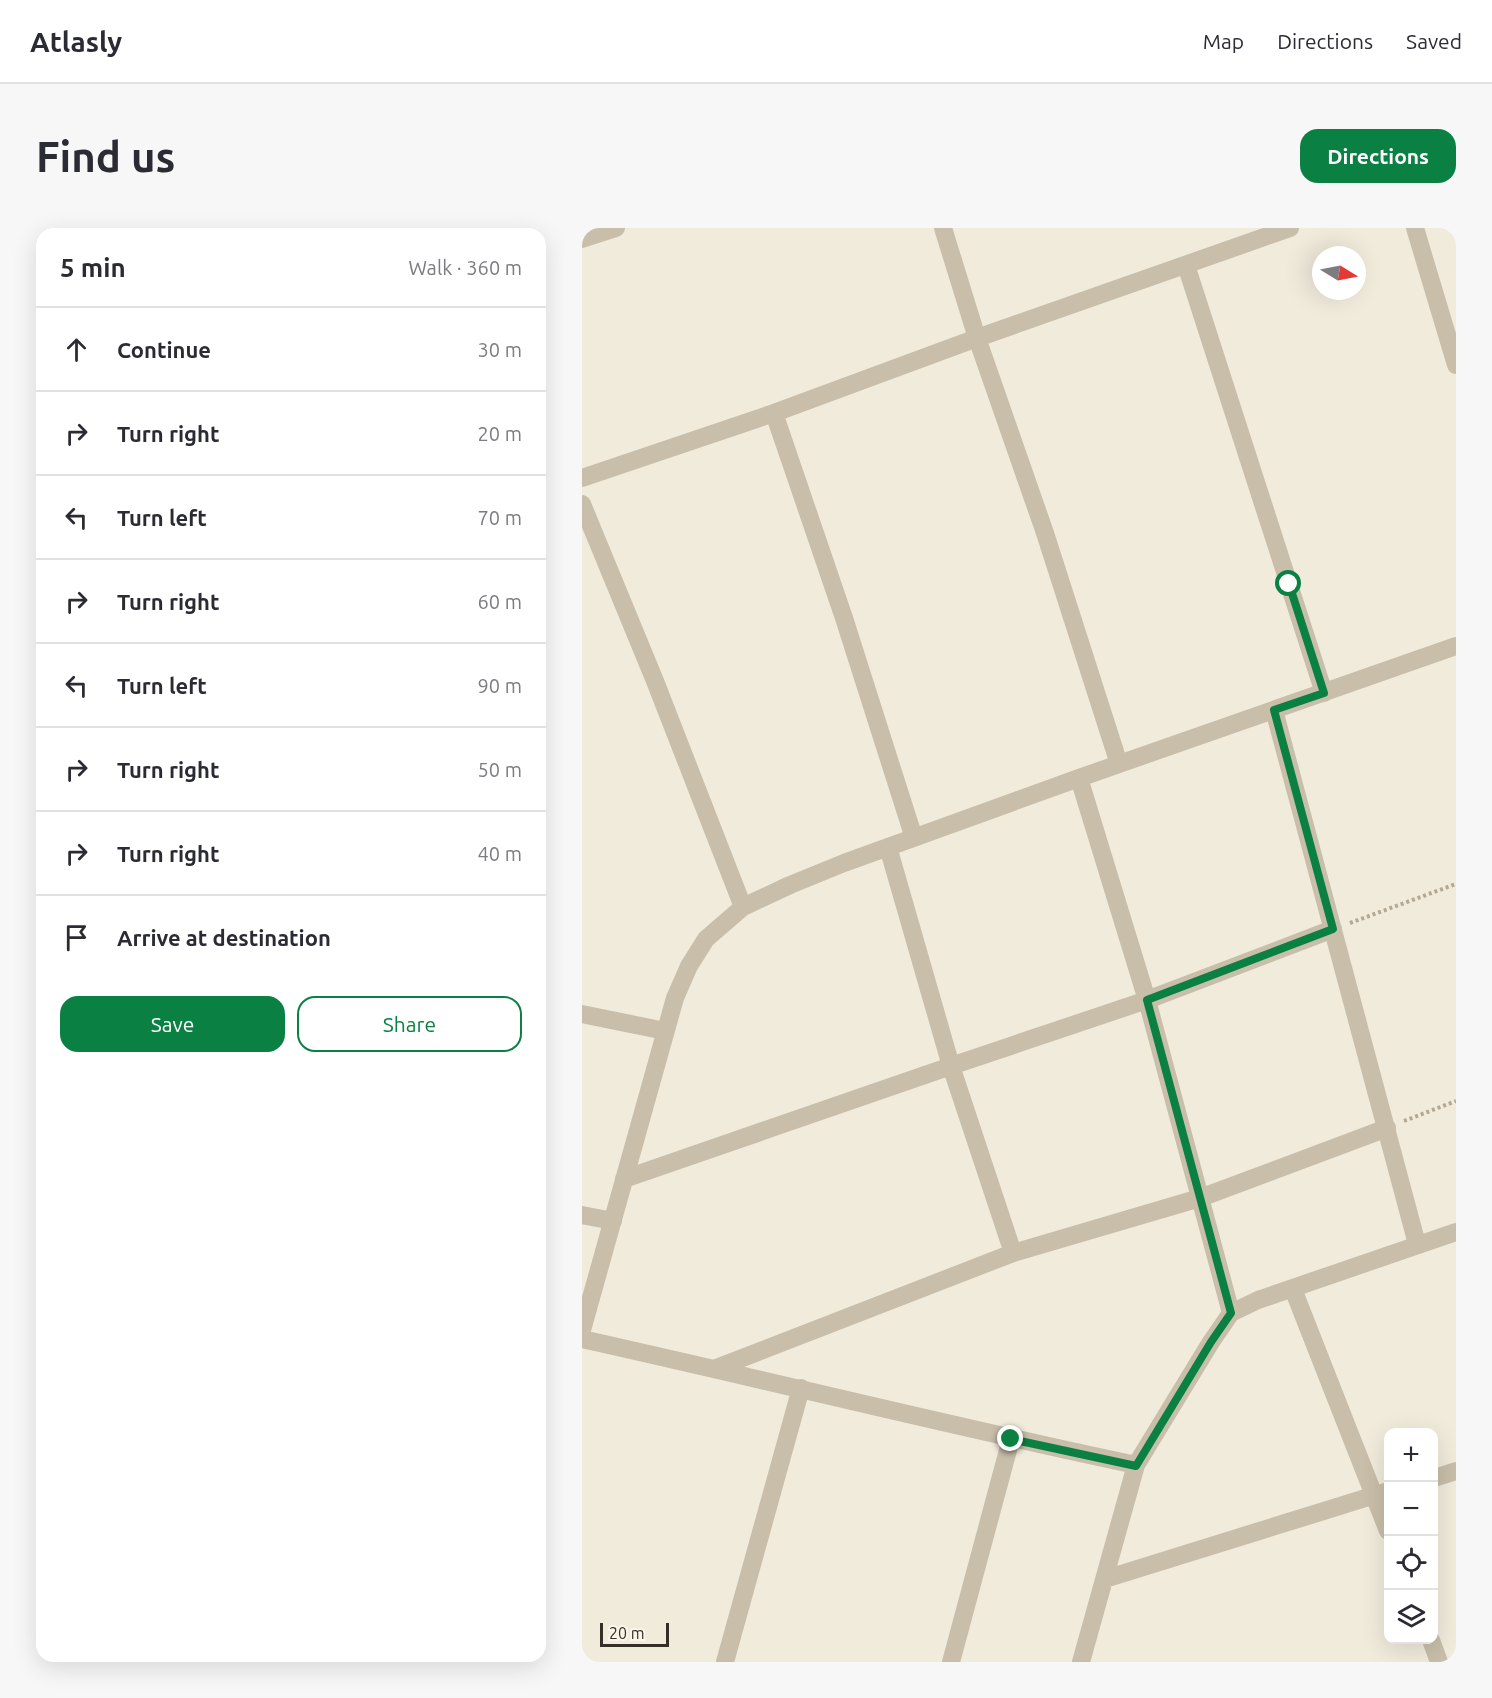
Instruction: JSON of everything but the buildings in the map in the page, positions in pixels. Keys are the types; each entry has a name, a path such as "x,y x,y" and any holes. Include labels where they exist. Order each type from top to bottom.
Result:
{"street":[{"path":"585,235 616,228"},
{"path":"943,228 977,338 1045,533 1119,765"},
{"path":"582,478 774,413 977,338 1290,228"},
{"path":"1415,228 1456,365"},
{"path":"1186,266 1324,693"},
{"path":"774,413 844,618 914,838"},
{"path":"582,504 656,681 743,907"},
{"path":"582,1330 675,998 684,977 706,939 743,907 790,885 888,847 1456,646"},
{"path":"1274,710 1417,1244"},
{"path":"1079,778 1147,1000 1231,1313"},
{"path":"888,847 951,1066 1013,1252"},
{"path":"624,1179 1147,1000 1333,929"},
{"path":"582,1014 665,1031"},
{"path":"714,1369 1013,1252 1200,1198 1387,1128"},
{"path":"582,1215 612,1221"},
{"path":"1081,1662 1120,1516 1136,1466 1231,1313 1258,1300 1456,1232"},
{"path":"1105,1579 1382,1494 1293,1289"},
{"path":"582,1339 1136,1466"},
{"path":"725,1662 801,1388"},
{"path":"951,1662 1011,1439"},
{"path":"1438,1477 1456,1471"},
{"path":"1432,1644 1439,1662"}],"path":[{"path":"1333,929 1456,884"},
{"path":"1387,1128 1456,1101"}],"route":[{"path":"1011,1439 1136,1466 1231,1313 1147,1000 1333,929 1274,710 1324,693 1289,584"}]}
